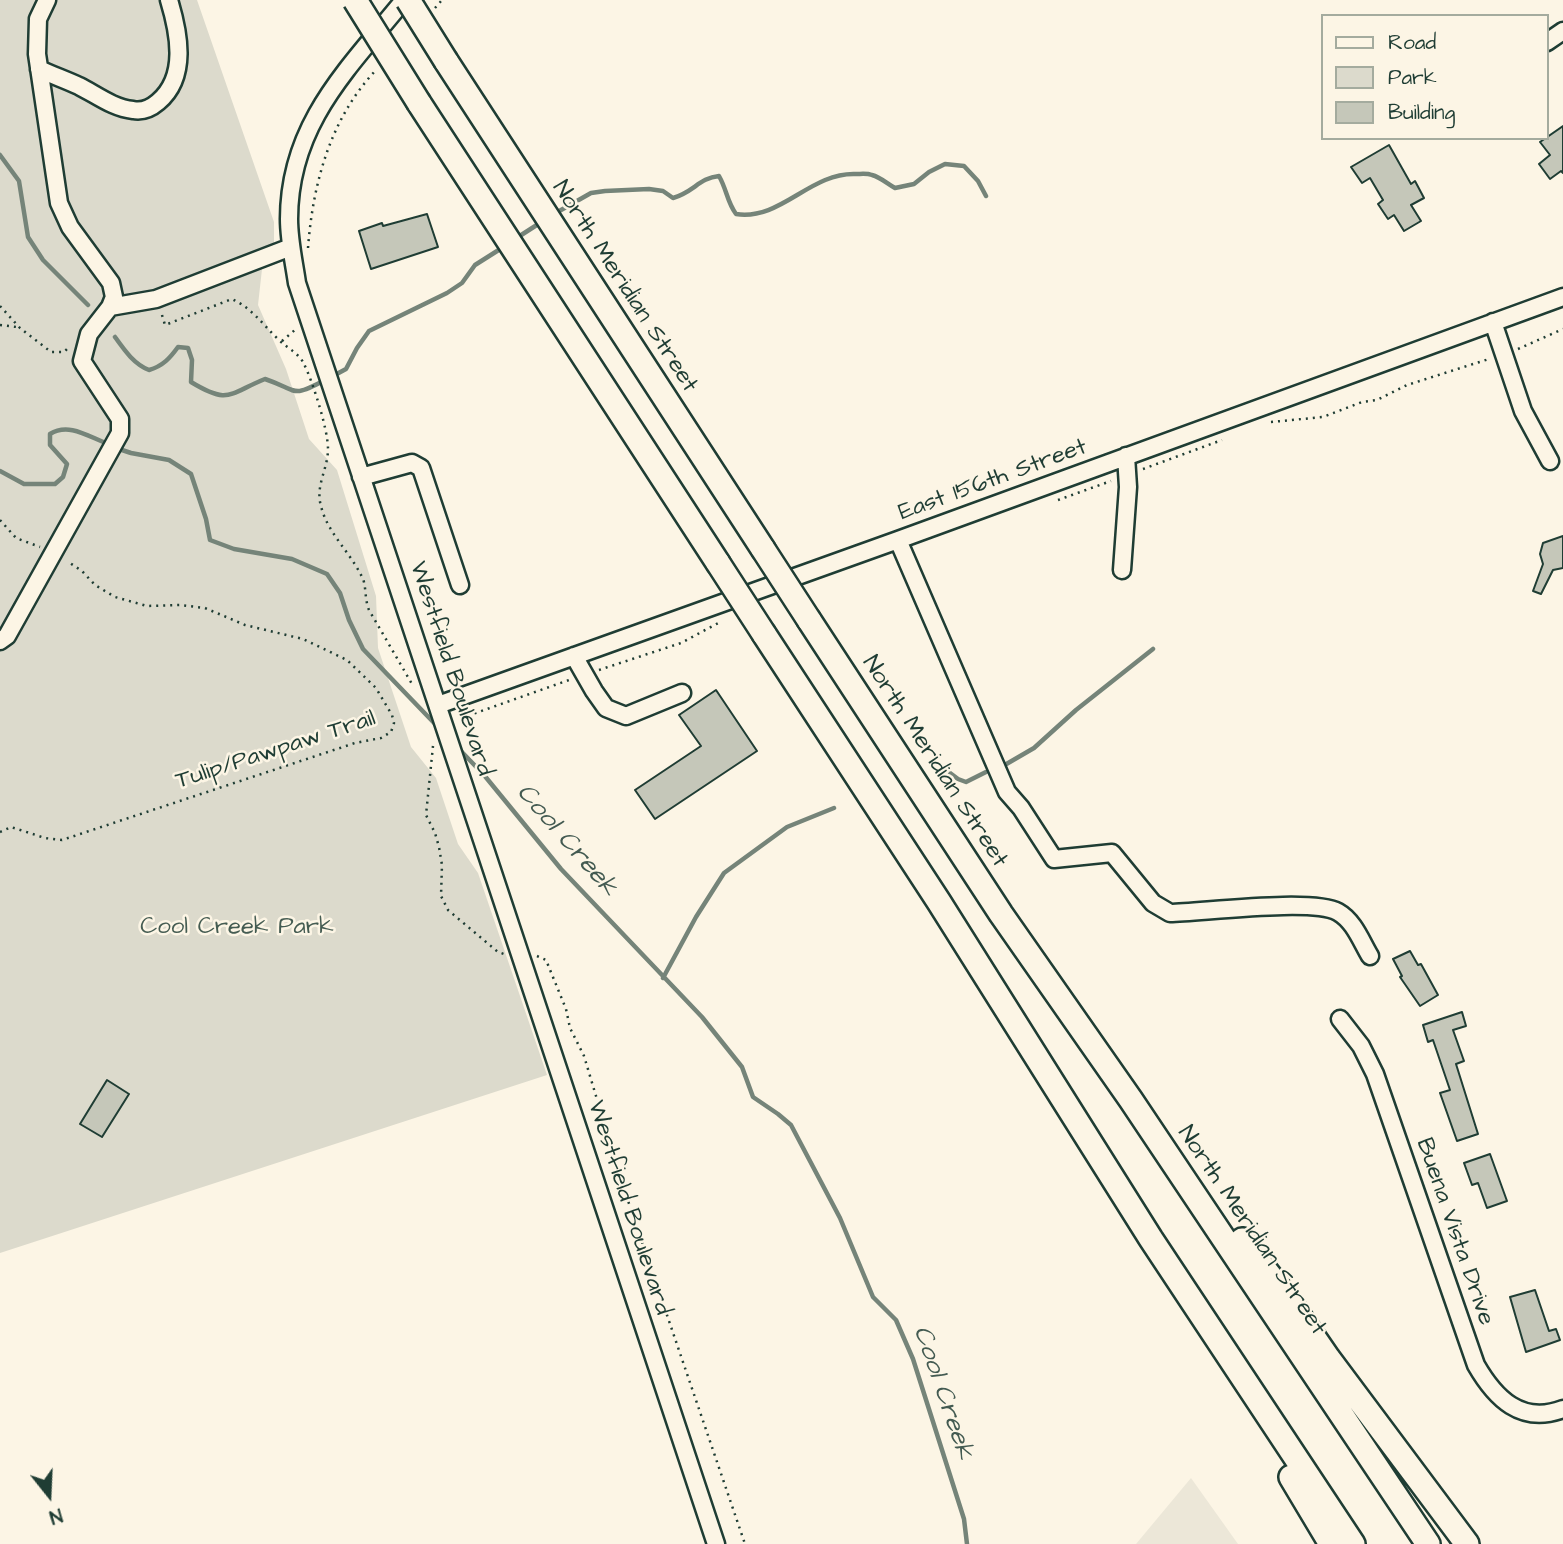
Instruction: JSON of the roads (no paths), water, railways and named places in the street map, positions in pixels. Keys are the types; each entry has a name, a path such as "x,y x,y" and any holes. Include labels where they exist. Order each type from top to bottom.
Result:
{"highway":[{"path":"355,0 419,103 939,902 1151,1239 1353,1544"},
{"name":"North Meridian Street","path":"406,0 1001,914 1131,1100 1428,1544"},
{"path":"1131,1100 1284,1294 1467,1544"},
{"path":"1151,1239 1331,1544"}],"street":[{"path":"0,641 7,636 120,433 120,418 82,361 89,334 110,307 114,297 111,283 70,227 58,203 39,69 38,19 47,0"},
{"path":"39,69 109,103 131,110 142,111 150,107 168,91 177,70 177,36 169,0"},
{"name":"Westfield Boulevard","path":"406,0 326,96 314,117 296,162 289,219 291,247 301,300 444,721 716,1544"},
{"name":"Westfield Boulevard","path":"359,56 414,0"},
{"path":"110,307 156,299 291,247"},
{"name":"East 156th Street","path":"438,705 1563,297"},
{"path":"1493,322 1523,411 1550,461"},
{"path":"1122,570 1126,456"},
{"path":"361,477 412,463 421,468 460,585"},
{"path":"898,540 1007,792 1021,808 1054,859 1112,853 1153,903 1170,913 1293,905 1337,911 1351,923 1370,956"},
{"path":"574,656 607,708 626,716 682,693"},
{"name":"Buena Vista Drive","path":"1340,1019 1361,1046 1376,1074 1476,1365 1489,1388 1513,1407 1537,1413 1563,1409"}],"waterway":[{"path":"0,155 19,181 28,237 43,260 88,305"},
{"path":"554,214 591,193 649,189 663,191 673,198 706,179 719,176 736,214 752,214 782,204 824,180 839,175 870,174 895,188 914,184 945,164 964,166 978,181 986,196"},
{"path":"515,239 543,221"},
{"path":"333,376 346,369 369,331 447,293 462,283 475,265 505,246"},
{"path":"115,337 134,361 149,370 166,361 178,347 188,348 192,360 191,382 221,395 235,393 265,379 294,391 306,389 325,380"},
{"name":"Cool Creek","path":"0,471 24,484 55,484 63,477 67,464 50,445 50,434 72,430 108,444"},
{"name":"Cool Creek","path":"116,448 169,460 191,474 210,540 234,549 292,559 327,574 340,593 363,649 438,727"},
{"path":"1003,766 1034,748 1076,710 1153,649"},
{"name":"Cool Creek","path":"458,748 484,775 561,869 702,1017 742,1067 753,1097 791,1125 840,1218 873,1297 896,1320 913,1359 964,1519 967,1544"},
{"path":"950,773 966,782 986,772"},
{"path":"663,978 696,917 724,873 787,827 834,808"}],"park label":[{"name":"Cool Creek Park","path":"237,928"}]}
